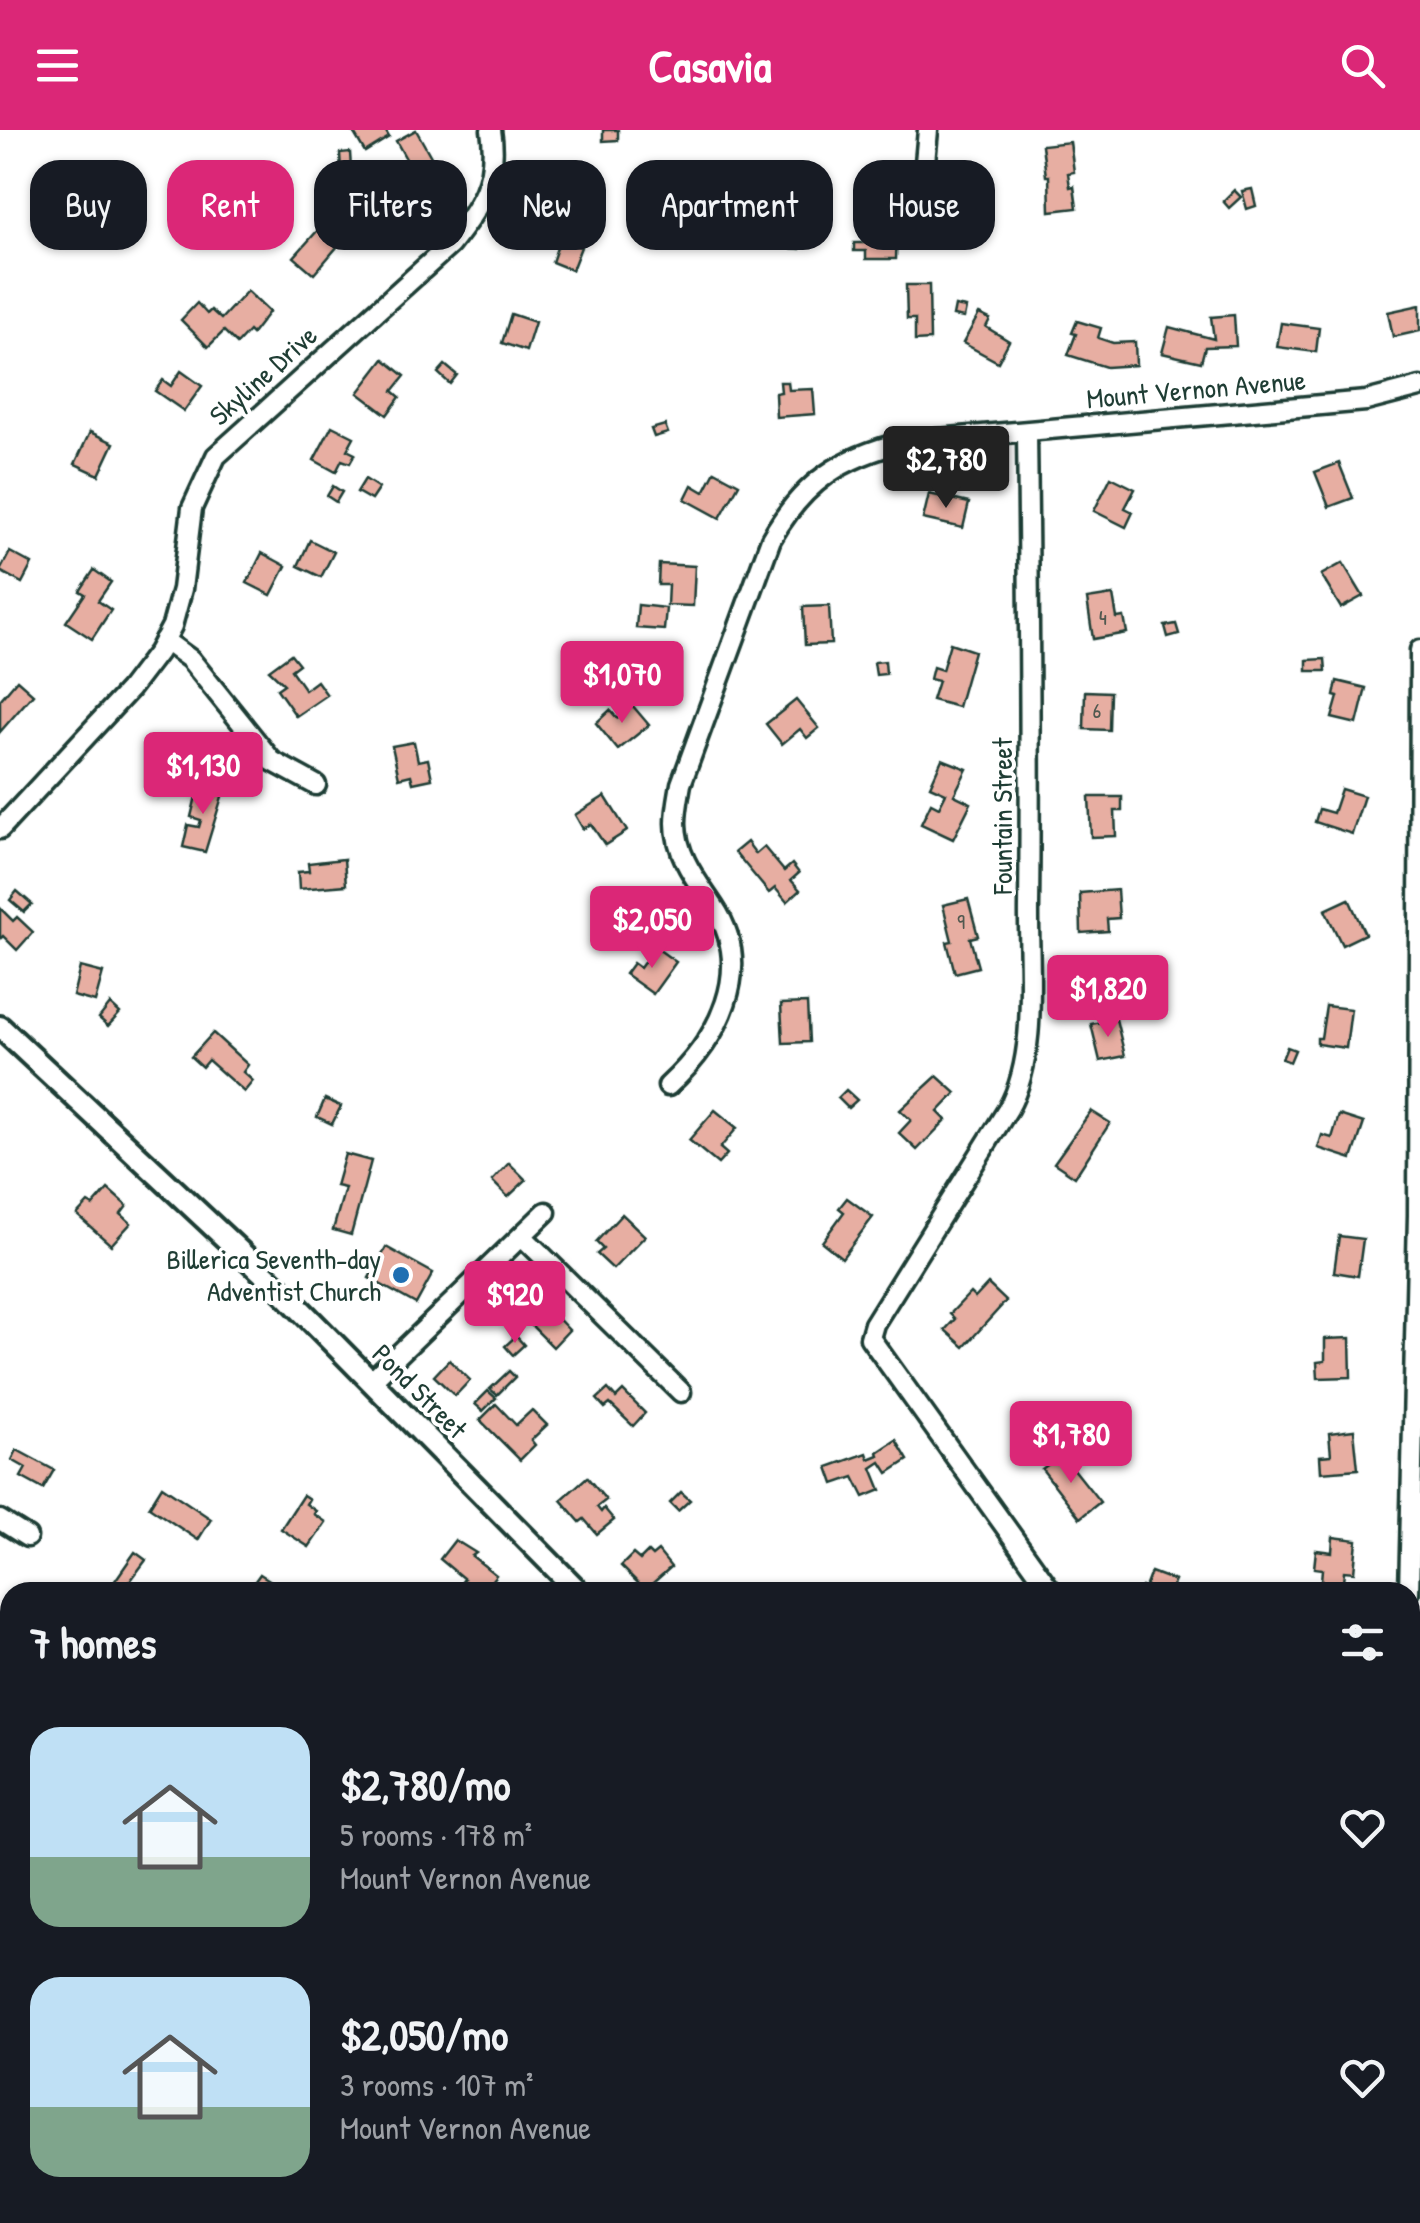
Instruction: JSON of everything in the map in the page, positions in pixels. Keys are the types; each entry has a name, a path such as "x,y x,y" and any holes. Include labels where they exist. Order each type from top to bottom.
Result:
{"street":[{"name":"Skyline Drive","path":"0,830 129,690 164,640 182,589 192,508 211,464 232,439 450,245 490,182 496,158 491,130"},
{"path":"925,160 928,130"},
{"name":"Mount Vernon Avenue","path":"668,1086 704,1048 733,982 734,955 728,936 716,910 692,877 676,824 680,784 771,538 787,511 804,493 845,461 904,442 1366,401 1420,387"},
{"name":"Fountain Street","path":"1027,432 1030,772 1027,1034 1022,1078 1008,1109 874,1324 870,1338 1045,1582"},
{"path":"164,640 190,658 272,761 316,786"},
{"path":"1410,1582 1418,1195 1420,650"},
{"name":"Pond Street","path":"0,1027 217,1228 569,1582"},
{"path":"370,1381 546,1212"},
{"path":"522,1236 680,1392"},
{"path":"0,1520 27,1537"}],"building":[{"path":"352,130 385,130 389,137 365,152"},
{"path":"416,130 433,160 407,160 396,141"},
{"path":"603,130 618,130 618,140 603,141"},
{"path":"1070,142 1074,172 1068,173 1077,208 1050,211 1049,176 1042,145"},
{"path":"350,152 350,160 340,160 340,153"},
{"path":"1252,189 1256,206 1247,209 1242,191"},
{"path":"1234,190 1241,197 1229,208 1223,201"},
{"path":"314,234 314,250 334,250 314,274 294,257"},
{"path":"556,250 580,250 572,270 552,262"},
{"path":"896,250 896,259 866,259 866,251 854,251"},
{"path":"906,285 929,285 930,340 915,341 915,319 907,319"},
{"path":"247,291 269,312 252,334 249,331 237,344 224,331 208,347 181,320 197,303 207,314 211,310 221,319"},
{"path":"1420,305 1420,331 1393,337 1388,312"},
{"path":"955,306 966,308 964,318 953,316"},
{"path":"511,314 535,322 526,351 502,343"},
{"path":"979,314 990,319 986,327 1009,341 998,362 963,343"},
{"path":"1234,315 1236,346 1205,347 1201,362 1162,353 1169,327 1214,339 1211,317"},
{"path":"1077,321 1101,328 1098,338 1113,343 1135,342 1136,365 1106,367 1068,355"},
{"path":"1281,323 1319,328 1316,352 1277,347"},
{"path":"384,359 405,376 393,391 400,397 387,415 358,393"},
{"path":"445,365 457,375 450,384 438,373"},
{"path":"181,371 202,386 184,411 155,391 163,380 171,386"},
{"path":"780,382 788,382 789,390 813,389 815,414 776,417 775,393 781,392"},
{"path":"665,425 668,433 654,437 651,429"},
{"path":"332,426 354,437 347,450 355,454 350,463 342,460 336,472 314,460"},
{"path":"90,432 114,443 99,475 75,464"},
{"path":"1339,463 1353,498 1329,507 1315,472"},
{"path":"715,471 739,484 720,518 685,499 692,485 704,492"},
{"path":"1111,477 1135,489 1125,508 1133,512 1126,527 1094,511"},
{"path":"365,479 379,488 371,500 357,492"},
{"path":"333,486 342,492 336,502 327,496"},
{"path":"929,494 969,503 963,528 923,519"},
{"path":"310,540 334,552 321,577 298,566"},
{"path":"10,552 32,564 22,583 0,571"},
{"path":"262,553 286,566 271,595 247,583"},
{"path":"1343,563 1363,596 1341,608 1321,575"},
{"path":"659,564 695,566 693,606 667,605 668,585 658,585"},
{"path":"94,570 111,582 98,601 111,610 92,639 66,622 85,594 80,591"},
{"path":"1113,595 1117,618 1124,617 1127,633 1093,639 1087,599"},
{"path":"638,605 666,608 664,630 636,628"},
{"path":"829,606 831,644 805,645 803,607"},
{"path":"1176,624 1179,634 1168,637 1165,626"},
{"path":"950,643 974,651 958,707 932,700 938,681 930,679 933,667 942,670"},
{"path":"291,654 299,664 291,670 305,690 317,681 327,695 296,716 277,689 284,684 269,670"},
{"path":"1325,659 1326,671 1307,671 1307,660"},
{"path":"885,661 886,674 876,675 874,662"},
{"path":"17,680 33,694 0,732 0,700"},
{"path":"1337,681 1366,688 1357,724 1332,718 1338,697 1334,696"},
{"path":"1085,691 1110,692 1109,730 1084,729"},
{"path":"796,700 819,728 807,738 800,729 782,744 766,724"},
{"path":"632,705 649,725 618,750 596,723 610,710 617,718"},
{"path":"414,742 418,761 428,759 432,779 413,783 411,775 399,778 392,746"},
{"path":"942,759 967,769 954,795 971,803 953,839 921,824 931,803 939,807 946,793 930,786"},
{"path":"199,784 224,790 205,852 183,847 188,825 199,827 201,820 191,817"},
{"path":"1341,789 1364,796 1352,834 1315,822 1319,809 1333,813"},
{"path":"605,796 627,831 605,845 591,824 583,829 575,815"},
{"path":"1089,797 1122,797 1122,811 1115,811 1116,836 1091,837"},
{"path":"747,842 756,854 764,847 784,871 792,864 799,873 791,880 800,890 787,902 775,888 769,893 735,852"},
{"path":"344,859 346,885 299,889 298,872 309,871 308,863"},
{"path":"1117,890 1119,918 1107,919 1108,931 1081,933 1080,893"},
{"path":"17,891 32,904 24,912 10,900"},
{"path":"968,899 978,936 970,938 978,967 955,973 943,905"},
{"path":"1349,899 1365,934 1342,945 1325,910"},
{"path":"0,908 33,932 17,950 3,936 0,939"},
{"path":"655,947 676,962 653,994 625,974 633,963 640,968"},
{"path":"80,967 103,973 95,1002 73,996"},
{"path":"807,1003 809,1042 783,1043 781,1004"},
{"path":"110,1004 120,1013 108,1026 99,1018"},
{"path":"1326,1006 1351,1009 1346,1048 1317,1044"},
{"path":"1116,1019 1125,1056 1100,1061 1091,1024"},
{"path":"213,1033 248,1065 243,1072 253,1081 244,1092 208,1060 202,1067 191,1057"},
{"path":"1287,1047 1295,1050 1290,1062 1282,1059"},
{"path":"937,1076 956,1093 938,1112 946,1120 917,1150 899,1133 911,1120 900,1110"},
{"path":"846,1090 857,1100 848,1108 838,1098"},
{"path":"325,1099 341,1106 332,1124 317,1117"},
{"path":"715,1110 737,1128 720,1148 727,1154 718,1164 689,1140"},
{"path":"1091,1111 1110,1123 1075,1177 1054,1163"},
{"path":"1339,1115 1364,1123 1352,1159 1318,1148 1322,1135 1332,1138"},
{"path":"345,1154 371,1161 351,1235 333,1230 345,1188 336,1186"},
{"path":"509,1163 526,1180 508,1197 492,1181"},
{"path":"108,1189 127,1206 121,1214 131,1223 111,1245 77,1215 88,1203 93,1206"},
{"path":"847,1198 873,1217 842,1258 822,1242 844,1212 839,1208"},
{"path":"622,1214 645,1236 613,1269 597,1254 603,1249 596,1242"},
{"path":"1339,1236 1363,1239 1358,1276 1334,1272"},
{"name":"Billerica Seventh-day Adventist Church","path":"386,1247 433,1273 416,1304 369,1278"},
{"path":"988,1284 1006,1301 964,1347 945,1330 955,1319 950,1314 970,1293 975,1298"},
{"path":"542,1302 569,1330 553,1347 525,1319"},
{"path":"516,1336 524,1345 513,1355 505,1346"},
{"path":"1350,1338 1351,1377 1318,1378 1317,1362 1325,1361 1325,1339"},
{"path":"449,1360 470,1380 455,1396 434,1376"},
{"path":"509,1371 515,1377 497,1395 490,1389"},
{"path":"608,1389 616,1398 623,1391 645,1413 633,1426 610,1404 605,1408 597,1399"},
{"path":"488,1391 496,1398 483,1411 475,1404"},
{"path":"496,1404 516,1425 532,1410 547,1425 531,1440 535,1445 520,1460 480,1420"},
{"path":"1354,1430 1358,1469 1321,1472 1320,1456 1331,1455 1329,1433"},
{"path":"896,1440 908,1460 888,1473 881,1462 872,1468 881,1490 864,1497 854,1477 834,1484 828,1467 867,1453 869,1459"},
{"path":"17,1450 54,1470 43,1489 21,1477 26,1468 12,1460"},
{"path":"1062,1454 1100,1502 1080,1518 1042,1469"},
{"path":"587,1477 606,1500 597,1507 601,1512 604,1508 614,1520 597,1534 561,1500"},
{"path":"162,1486 211,1519 198,1540 149,1507"},
{"path":"681,1492 690,1500 678,1511 670,1503"},
{"path":"303,1495 309,1499 306,1504 316,1511 314,1514 326,1522 309,1547 281,1529"},
{"path":"1333,1537 1357,1540 1354,1572 1344,1571 1343,1582 1321,1582 1322,1569 1314,1568 1316,1550 1332,1552"},
{"path":"455,1540 476,1553 472,1556 496,1575 490,1582 462,1582 464,1579 440,1559"},
{"path":"658,1551 671,1567 654,1582 637,1582 621,1566 633,1554 640,1560 648,1552 652,1556"},
{"path":"135,1552 146,1560 130,1582 114,1582"},
{"path":"1151,1572 1175,1581 1175,1582 1147,1582"},
{"path":"260,1574 273,1582 254,1582"}],"place":[{"name":"Billerica Seventh-day Adventist Church","path":"401,1275"}]}
